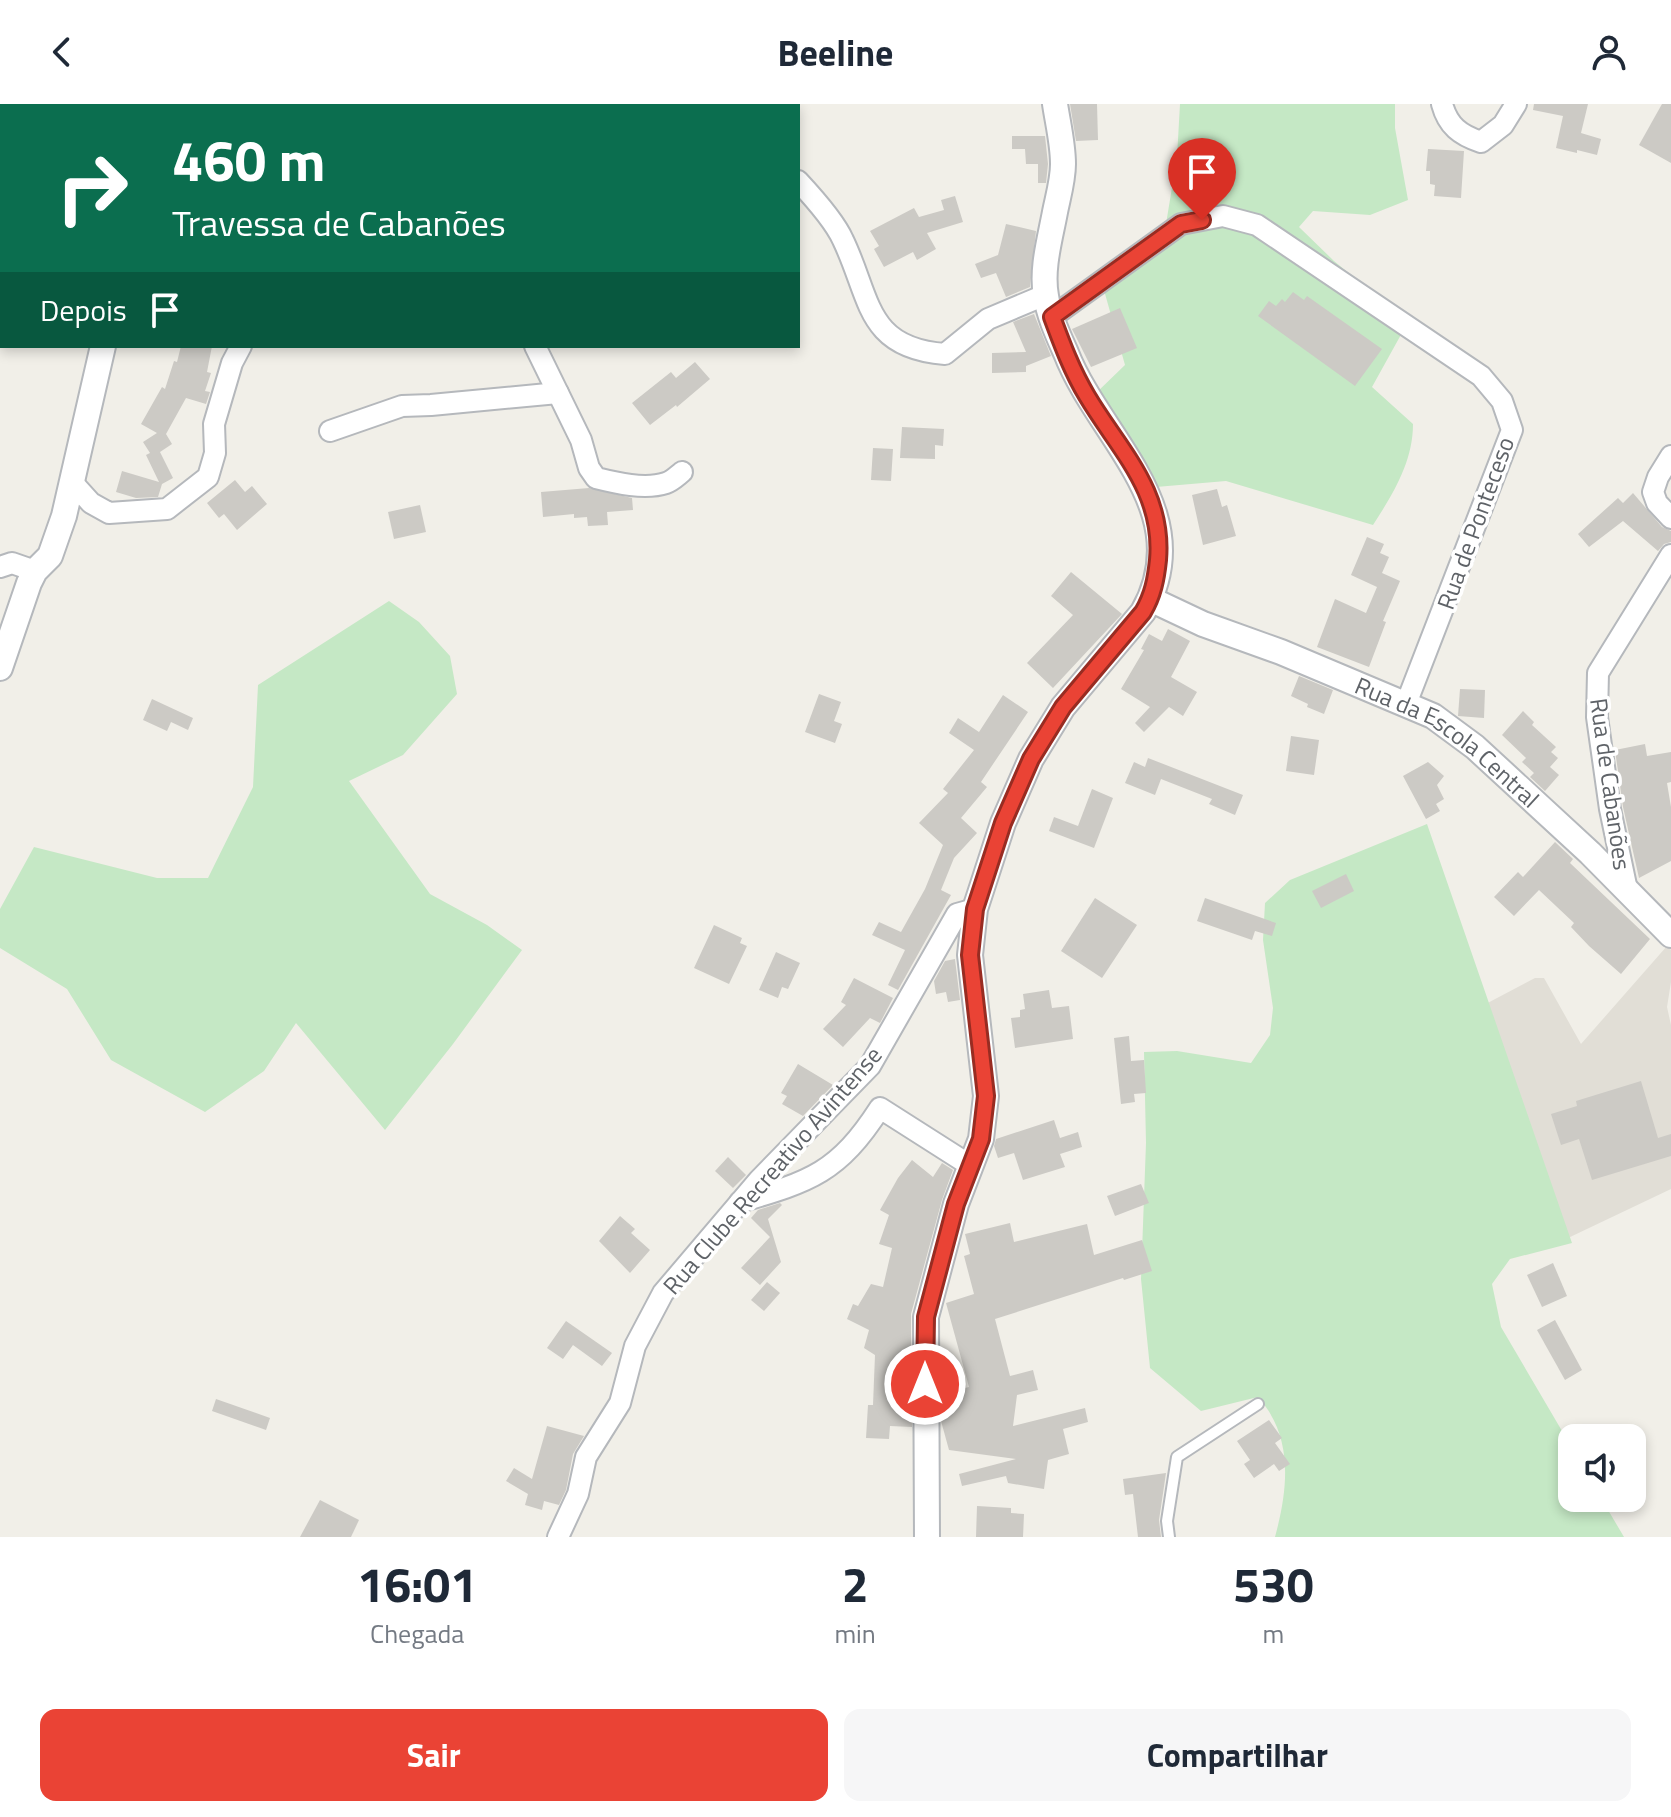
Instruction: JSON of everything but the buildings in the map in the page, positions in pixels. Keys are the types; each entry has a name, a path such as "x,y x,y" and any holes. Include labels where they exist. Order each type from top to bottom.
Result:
{"street":[{"path":"927,1537 926,1317 952,1218 981,1139 986,1096 970,955 975,909 1003,823 1031,759 1063,707 1143,612 1153,588 1159,541 1153,505 1138,473 1076,376 1049,306 1046,259 1063,166 1055,104"},
{"path":"1442,104 1446,120 1463,136 1481,142 1503,125 1516,104"},
{"path":"800,183 843,237 873,317 882,329 901,343 926,353 945,354 988,319 1049,306"},
{"name":"Rua de Ponteceso","path":"1049,306 1181,224 1223,216 1257,225 1481,376 1502,401 1512,430 1406,704"},
{"path":"0,668 35,571 50,556 64,516 103,348"},
{"path":"72,482 91,503 109,513 167,509 208,477 215,453 214,424 232,363 240,348"},
{"path":"536,348 596,478 618,484 655,485 669,483 682,472"},
{"path":"330,431 402,406 558,393"},
{"path":"1671,456 1653,492 1657,503 1671,518"},
{"name":"Rua de Cabanões","path":"1627,890 1610,809 1597,717 1598,673 1671,555"},
{"path":"0,567 12,563 35,571"},
{"name":"Rua da Escola Central","path":"1153,588 1181,614 1433,716 1475,747 1671,935"},
{"name":"Rua Clube Recreativo Avintense","path":"558,1537 578,1494 586,1457 620,1403 635,1346 663,1293 740,1202 870,1066 957,914 975,909"},
{"path":"740,1202 813,1178 841,1158 880,1108 971,1166"}],"lane":[{"path":"1169,1537 1167,1521 1177,1457 1258,1404"}],"shaded area":[{"path":"1667,946 1671,950 1667,1007 1671,1025 1671,1189 1568,1238 1461,1017 1535,978 1544,978 1581,1044"}],"green space":[{"path":"1180,104 1395,104 1395,128 1408,200 1370,215 1313,211 1299,227 1334,261 1408,322 1372,387 1413,424 1406,464 1373,525 1226,481 1156,487 1095,394 1125,365 1102,283 1166,224 1177,157"},
{"path":"389,601 419,622 450,656 457,694 403,755 349,781 430,894 487,925 522,950 385,1130 296,1023 264,1071 205,1112 111,1060 67,989 0,948 0,909 34,847 157,878 208,878 253,787 258,685"},
{"path":"1427,824 1572,1243 1510,1259 1492,1284 1501,1327 1558,1424 1558,1512 1609,1512 1624,1537 1275,1537 1283,1500 1285,1464 1278,1429 1270,1413 1258,1397 1201,1411 1150,1368 1141,1279 1146,1143 1144,1052 1177,1051 1251,1063 1270,1035 1273,1008 1263,940 1265,903 1290,880"}],"route":[{"path":"925,1384 926,1317 956,1204 981,1139 986,1096 970,955 975,909 1003,823 1031,759 1063,707 1143,612 1156,578 1159,541 1153,505 1138,473 1076,376 1052,317 1181,224 1202,220"}]}
